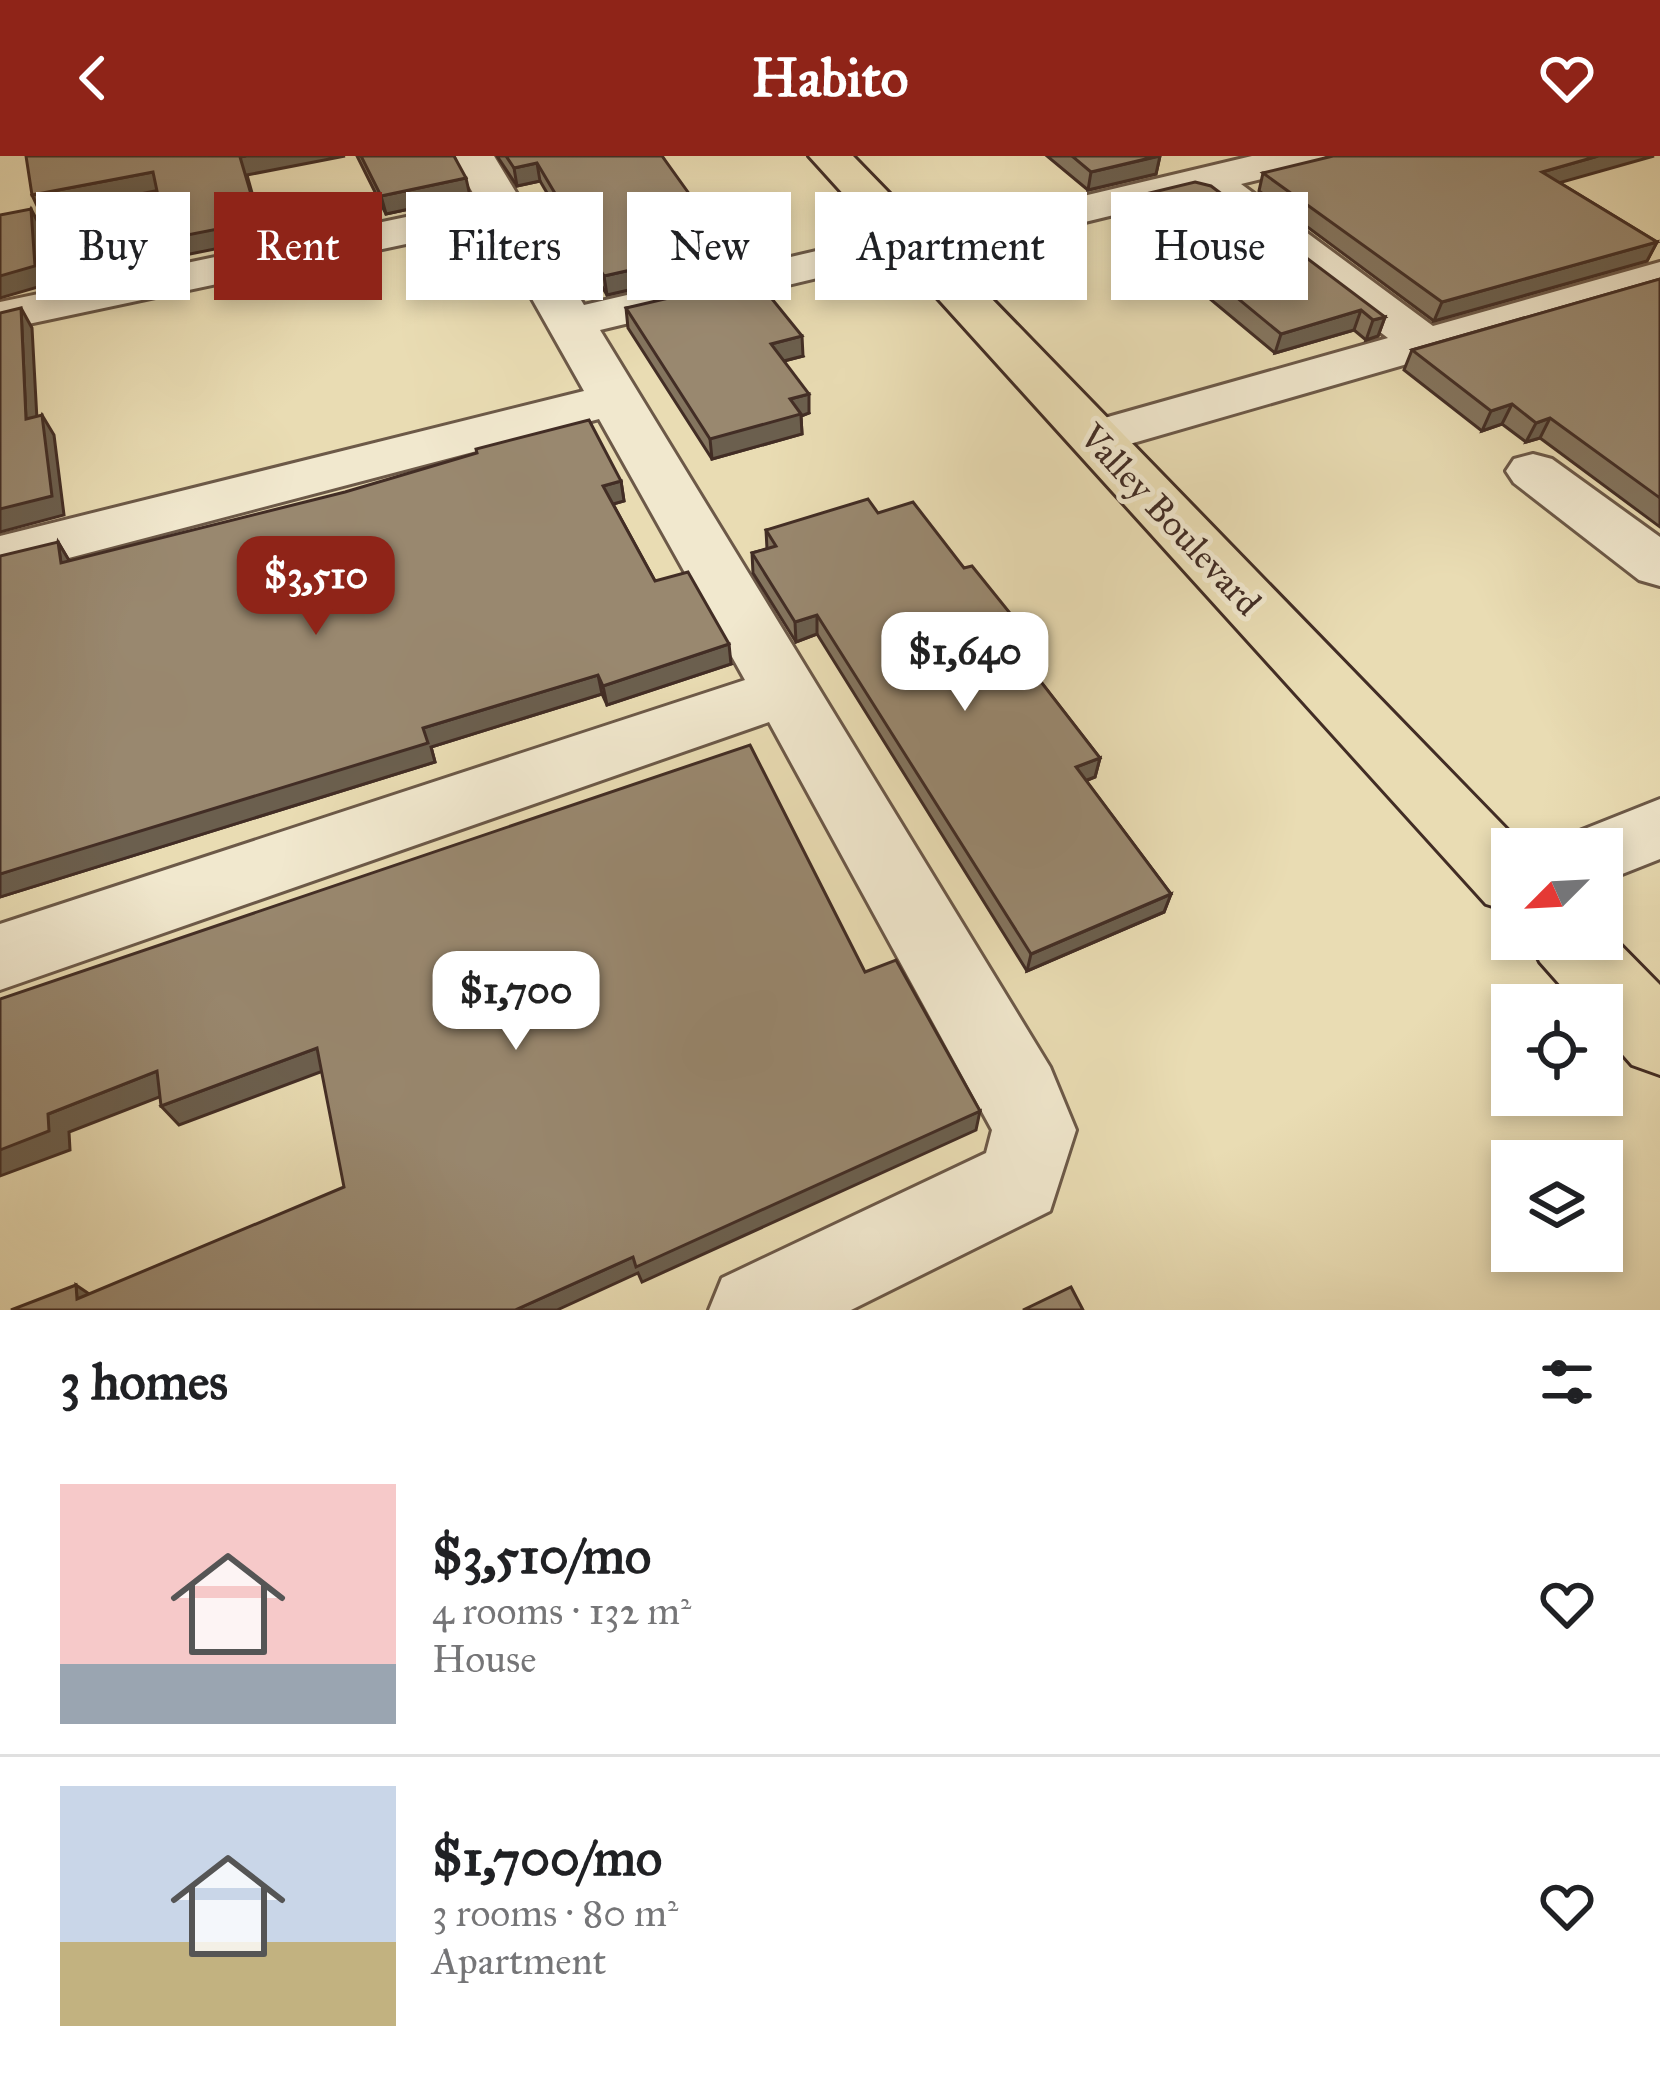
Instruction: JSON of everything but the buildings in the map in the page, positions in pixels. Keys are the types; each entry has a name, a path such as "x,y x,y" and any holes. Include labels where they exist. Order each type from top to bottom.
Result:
{"main road":[{"name":"Valley Boulevard","path":"830,156 864,192"},
{"name":"Valley Boulevard","path":"965,300 1491,860"},
{"path":"1586,960 1660,1039"}],"lane":[{"path":"1087,202 1304,156"},
{"path":"1208,179 1426,344"},
{"path":"0,316 488,183 610,400 1021,1094 1034,1130 1020,1180 754,1310"},
{"path":"559,309 815,255"},
{"path":"1095,438 1660,275"},
{"path":"0,556 610,400"},
{"path":"1533,471 1660,566"},
{"path":"0,957 784,692"},
{"path":"1623,844 1660,828"}]}
